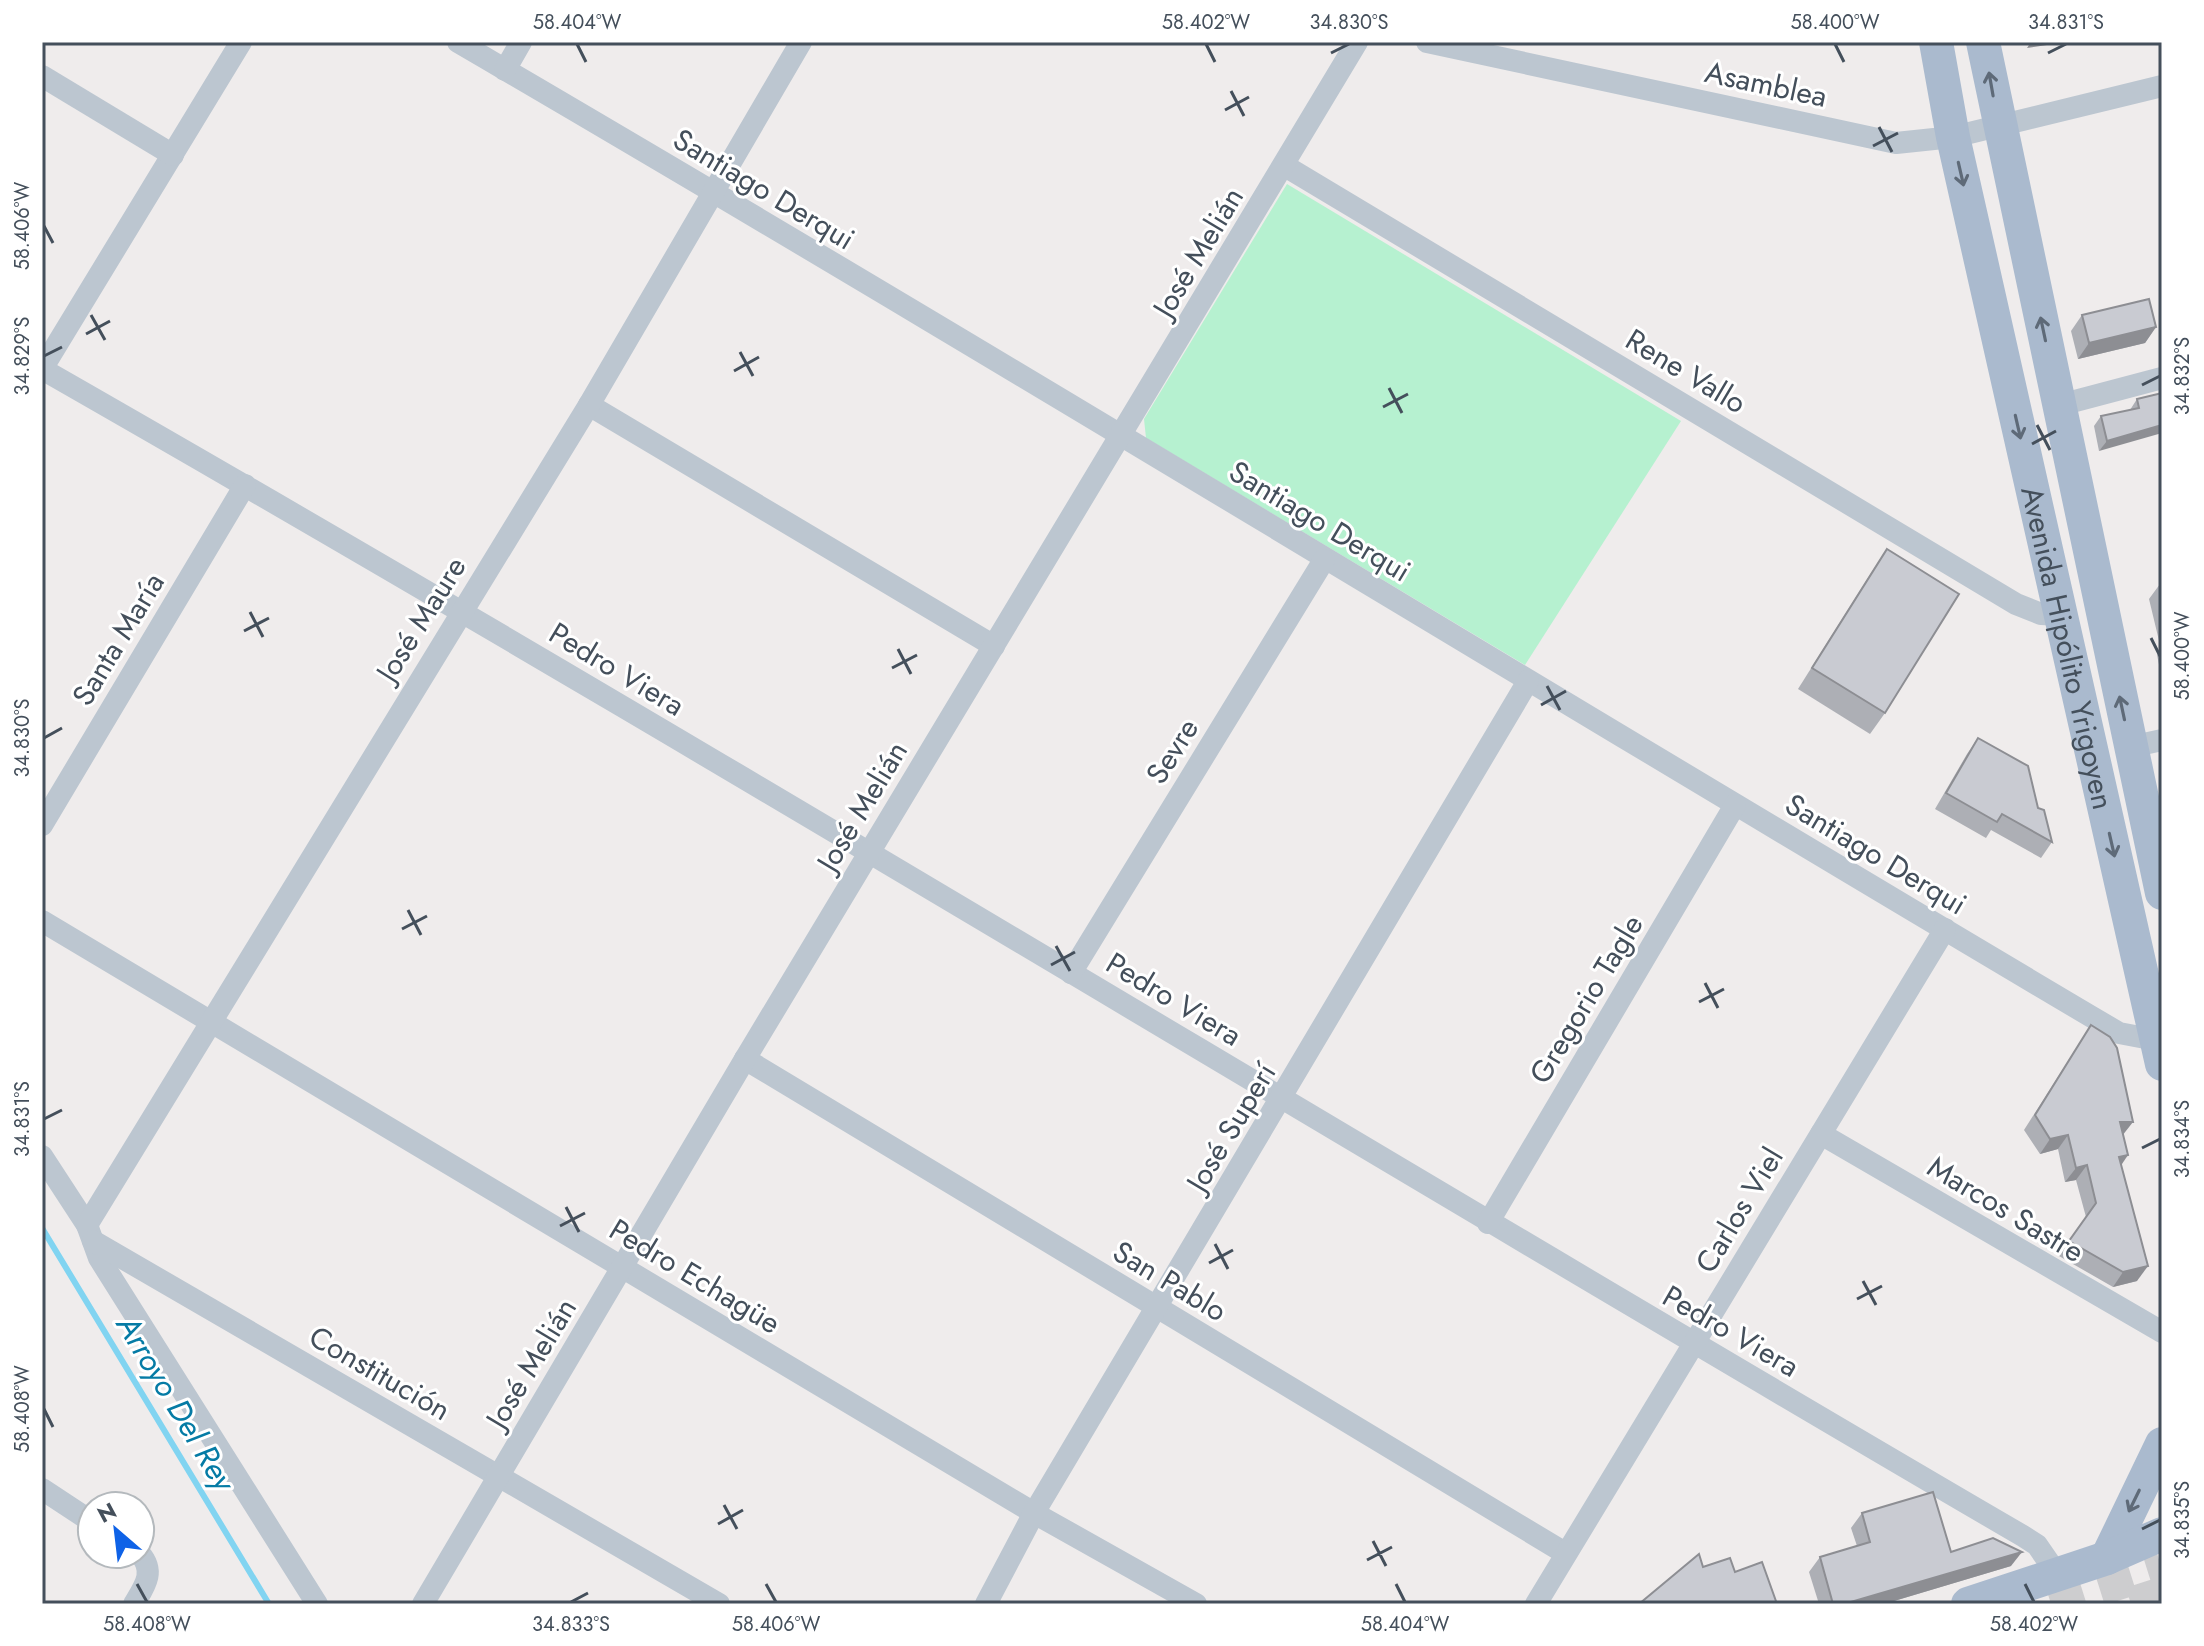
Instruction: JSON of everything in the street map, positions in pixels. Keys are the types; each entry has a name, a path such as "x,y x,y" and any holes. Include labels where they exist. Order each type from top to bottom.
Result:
{"main road":[{"name":"Avenida Hipólito Yrigoyen","path":"1936,42 1953,137 2159,1052"},
{"name":"Avenida Hipólito Yrigoyen","path":"1983,42 1998,127 2060,405 2146,744 2162,893"},
{"path":"2107,1558 2162,1444"},
{"path":"1968,1604 2107,1558 2162,1534"}],"street":[{"path":"42,369 241,42"},
{"name":"Santiago Derqui","path":"458,42 1123,435 1324,560 1735,805 2119,1033 2159,1052"},
{"path":"505,70 521,42"},
{"name":"José Maure","path":"90,1233 211,1022 589,405 801,42"},
{"name":"José Melián","path":"423,1604 745,1059 1357,42"},
{"name":"Asamblea","path":"1427,42 1896,143 1953,137 2162,86"},
{"path":"42,76 173,155"},
{"name":"Rene Vallo","path":"1285,166 2016,604 2041,614 2060,615"},
{"name":"Pedro Viera","path":"42,369 461,611 1283,1098 1488,1223 2023,1536 2037,1545 2057,1574"},
{"path":"2060,405 2162,378"},
{"path":"589,405 994,646"},
{"name":"Santa María","path":"42,825 245,485"},
{"name":"Sevre","path":"1071,973 1324,560"},
{"name":"José Superí","path":"986,1604 1034,1513 1158,1310 1528,681"},
{"name":"Gregorio Tagle","path":"1488,1223 1735,805"},
{"name":"Pedro Echagüe","path":"42,921 1034,1513 1196,1604"},
{"name":"Carlos Viel","path":"1536,1604 1945,929"},
{"name":"San Pablo","path":"745,1059 1565,1553"},
{"name":"Marcos Sastre","path":"1821,1134 2162,1332"},
{"path":"42,1156 90,1233 99,1258 317,1604"},
{"name":"Constitución","path":"90,1233 719,1604"},
{"path":"42,1489 76,1511"},
{"path":"134,1604 148,1579 146,1570"}],"green space":[{"path":"1287,184 1681,421 1525,665 1146,438 1144,419"}],"building":[{"path":"2149,299 2156,327 2089,343 2082,315"},
{"path":"2162,393 2162,425 2107,441 2101,416 2139,408 2137,399"},
{"path":"1887,549 1959,594 1885,713 1812,668"},
{"path":"1978,738 2028,766 2038,808 2044,810 2052,842 2002,814 1997,822 1946,793"},
{"path":"2091,1025 2110,1037 2117,1048 2133,1122 2120,1122 2128,1155 2119,1157 2148,1266 2123,1272 2069,1241 2096,1203 2087,1165 2076,1168 2068,1135 2050,1139 2035,1115"},
{"path":"1933,1492 1951,1552 1993,1538 2022,1552 1844,1604 1833,1604 1820,1557 1870,1542 1862,1513"},
{"path":"1699,1554 1703,1567 1730,1558 1735,1572 1762,1562 1777,1604 1639,1604"}],"waterway":[{"name":"Arroyo Del Rey","path":"42,1228 269,1604"}],"tunnel":[{"path":"2051,1604 2162,1569"},
{"path":"2131,1604 2162,1594"}]}
